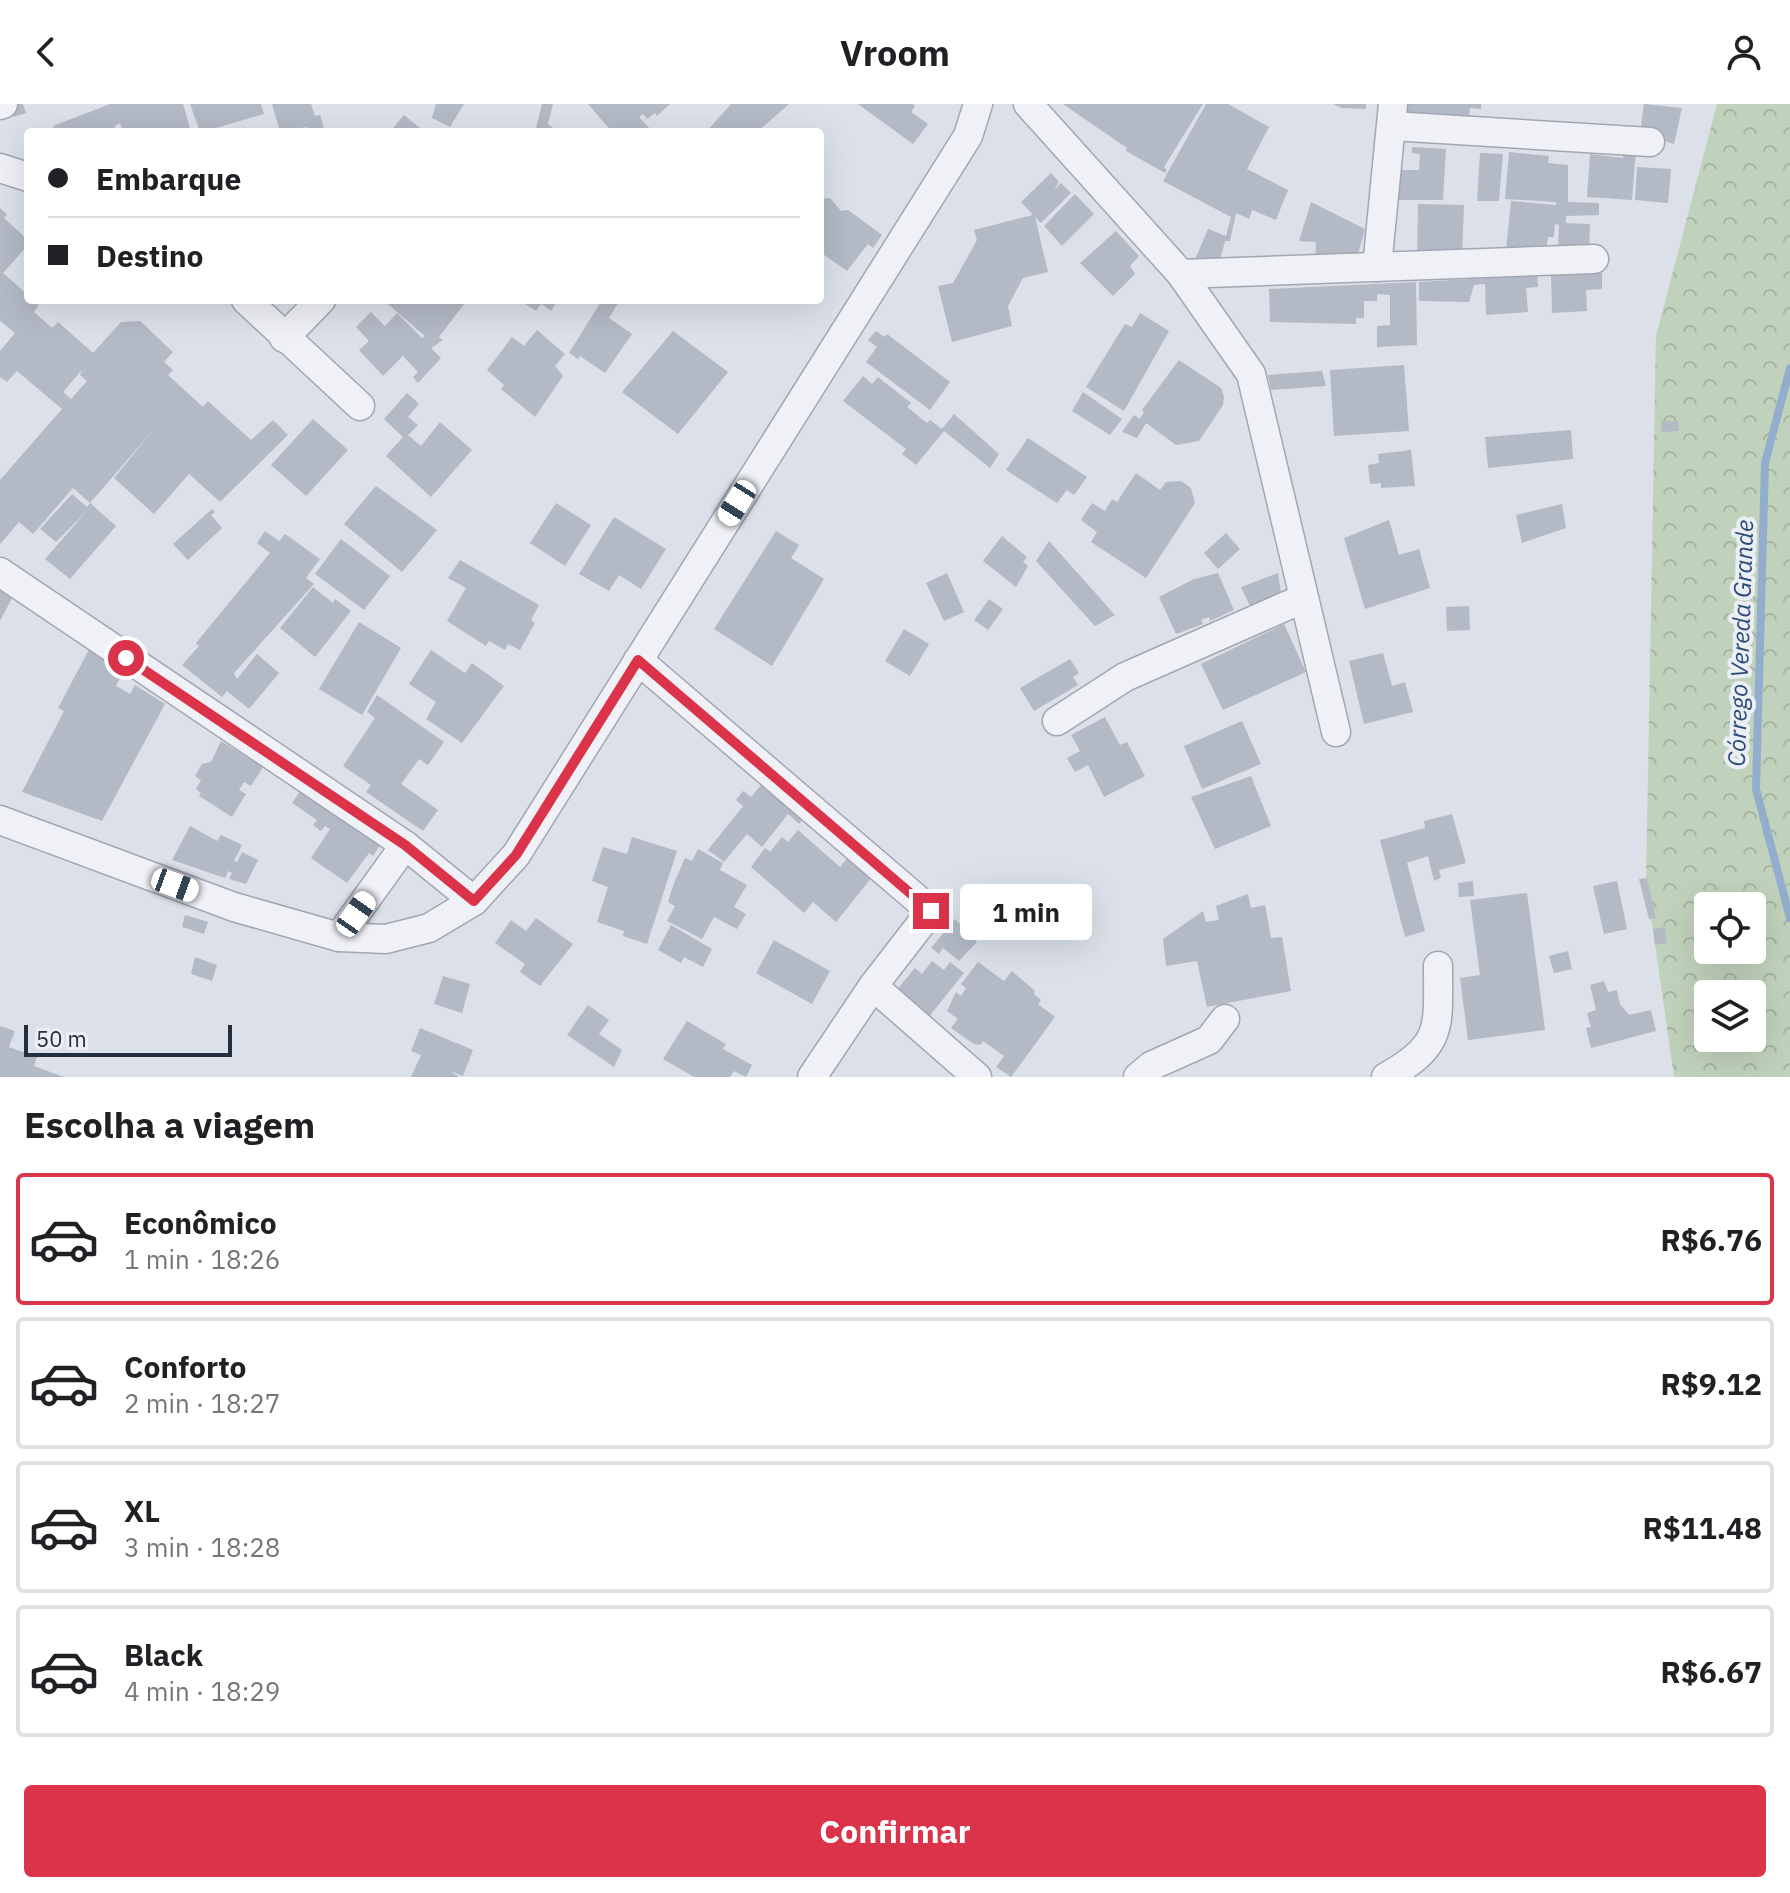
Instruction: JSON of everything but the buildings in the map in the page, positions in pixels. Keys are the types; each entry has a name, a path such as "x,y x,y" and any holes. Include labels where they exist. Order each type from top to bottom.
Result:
{"street":[{"path":"0,820 234,907 339,937 386,939 429,928 474,901 516,855 968,136 978,104"},
{"path":"1028,104 1181,274 1251,374 1336,732"},
{"path":"1377,267 1393,115 1650,142"},
{"path":"0,168 24,176"},
{"path":"1181,274 1594,259"},
{"path":"250,304 360,406"},
{"path":"284,338 317,304"},
{"path":"0,572 405,845 474,901"},
{"path":"1057,721 1125,677 1302,599"},
{"path":"638,660 931,911 873,986 812,1077"},
{"path":"339,937 405,845"},
{"path":"1386,1077 1418,1060 1438,1029 1438,966"},
{"path":"873,986 977,1077"},
{"path":"1138,1077 1151,1066 1209,1040 1225,1019"}],"green space":[{"path":"1717,104 1790,104 1790,1077 1674,1077 1646,881 1656,336"}],"waterway":[{"name":"Córrego Vereda Grande","path":"1790,368 1765,463 1756,789 1790,918"}],"route":[{"path":"126,658 405,845 474,901 516,855 638,660 931,911"}]}
